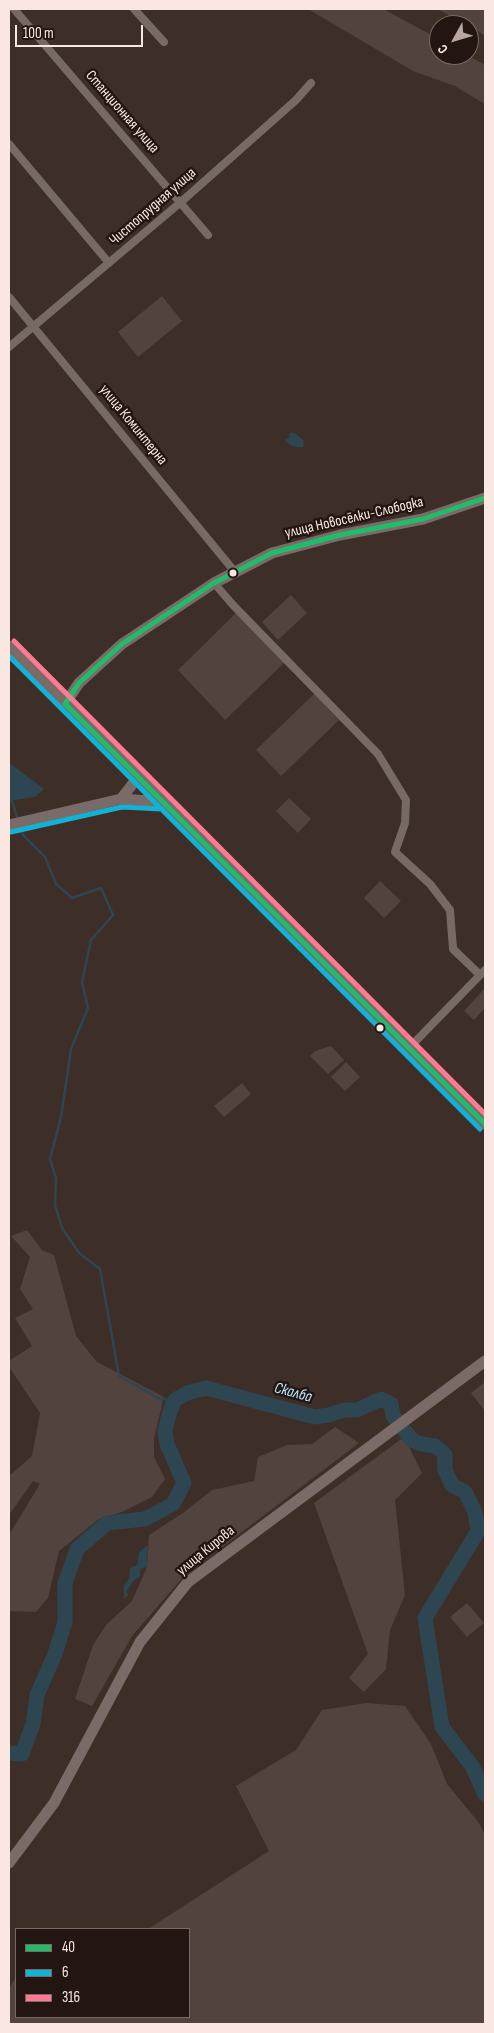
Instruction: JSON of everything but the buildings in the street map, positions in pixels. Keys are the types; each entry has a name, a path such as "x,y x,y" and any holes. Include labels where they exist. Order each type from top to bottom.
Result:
{"main road":[{"name":"улица Новосёлки-Слободка","path":"65,704 71,693 85,676 122,644 214,583 235,572 272,554 340,535 423,519 485,498"},
{"path":"9,646 485,1124"},
{"path":"121,799 138,777"},
{"path":"10,824 121,799 163,802"},
{"name":"улица Кирова","path":"9,1863 54,1803 140,1642 188,1582 485,1361"}],"street":[{"name":"Станционная улица","path":"14,9 208,235"},
{"path":"134,9 164,42"},
{"name":"Чистопрудная улица","path":"9,347 181,202 296,100 311,83"},
{"path":"9,144 109,263"},
{"name":"улица Коминтерна","path":"9,297 235,572"},
{"path":"214,583 233,605 378,754 406,800 405,823 395,852 430,884 450,910 453,949 483,972 408,1048"}],"shaded area":[{"path":"308,9 383,9 429,34 429,65 479,65 479,62 485,65 485,104 455,86 413,71"},
{"path":"437,9 485,9 485,36 479,32 479,15 449,15"},
{"path":"162,296 182,321 138,357 118,332"},
{"path":"291,595 307,613 278,640 262,622"},
{"path":"237,612 285,662 225,720 178,670"},
{"path":"314,694 339,720 281,776 256,750"},
{"path":"289,798 311,819 298,833 276,811"},
{"path":"380,881 401,901 384,918 364,898"},
{"path":"485,988 485,1008 474,1020 464,1011"},
{"path":"331,1046 344,1060 328,1074 310,1056 315,1051"},
{"path":"346,1062 360,1077 345,1091 331,1077"},
{"path":"242,1083 251,1094 224,1117 214,1106"},
{"path":"27,1230 42,1250 54,1255 76,1336 97,1362 164,1397 154,1438 154,1457 165,1479 152,1497 122,1512 99,1519 59,1551 48,1598 36,1612 9,1611 9,1535 40,1484 33,1481 9,1515 9,1476 32,1456 40,1413 9,1367 9,1361 32,1346 15,1318 33,1309 20,1289 30,1257 11,1236"},
{"path":"485,1382 485,1411 471,1393"},
{"path":"335,1427 359,1443 184,1576 132,1636 92,1706 75,1699 93,1645 106,1625 132,1601 147,1567 149,1535 183,1513 212,1490 254,1481 258,1457 287,1445 312,1444"},
{"path":"404,1437 422,1473 395,1500 405,1595 390,1630 386,1669 364,1692 349,1678 368,1654 314,1503"},
{"path":"467,1603 484,1623 467,1637 450,1617"},
{"path":"366,1703 405,1706 431,1744 447,1784 479,1823 485,1835 485,2024 9,2024 9,1988 15,1979 15,2018 190,2018 190,1928 150,1928 269,1851 236,1786 296,1750 322,1710"}],"water":[{"path":"290,432 296,434 304,441 303,447 293,446 285,440 289,438"},
{"path":"9,763 44,789 35,797 9,801"},
{"path":"148,1545 147,1567 140,1569 140,1576 133,1581 127,1591 128,1595 124,1599 124,1585 129,1579 130,1568 137,1565 139,1552"}],"waterway":[{"path":"11,797 18,820"},
{"path":"20,825 23,835 45,857 56,884 72,898 101,888 113,915 91,940 82,982 88,1008 71,1049 61,1117 50,1159 56,1178 55,1205 62,1228 79,1253 100,1269 119,1376 160,1399 175,1400"},
{"name":"Скалба","path":"9,1753 22,1754 33,1724 37,1695 55,1654 65,1622 65,1583 77,1549 107,1523 145,1519 173,1504 184,1483 167,1444 165,1430 175,1400 187,1393 206,1388 315,1417 344,1410 357,1410 381,1399 391,1404 393,1416 412,1440 421,1444 435,1446 445,1454 445,1470 452,1485 465,1492 475,1512 478,1531 425,1618 442,1727 472,1766 485,1794"}],"transit line":[{"name":"40","path":"65,704 79,683 122,644 214,583 272,553 340,535 423,519 485,498"},
{"name":"316","path":"14,641 485,1114"},
{"name":"6","path":"9,656 480,1129"},
{"name":"40","path":"65,704 485,1124"},
{"name":"6","path":"11,832 122,807 162,809"}]}
